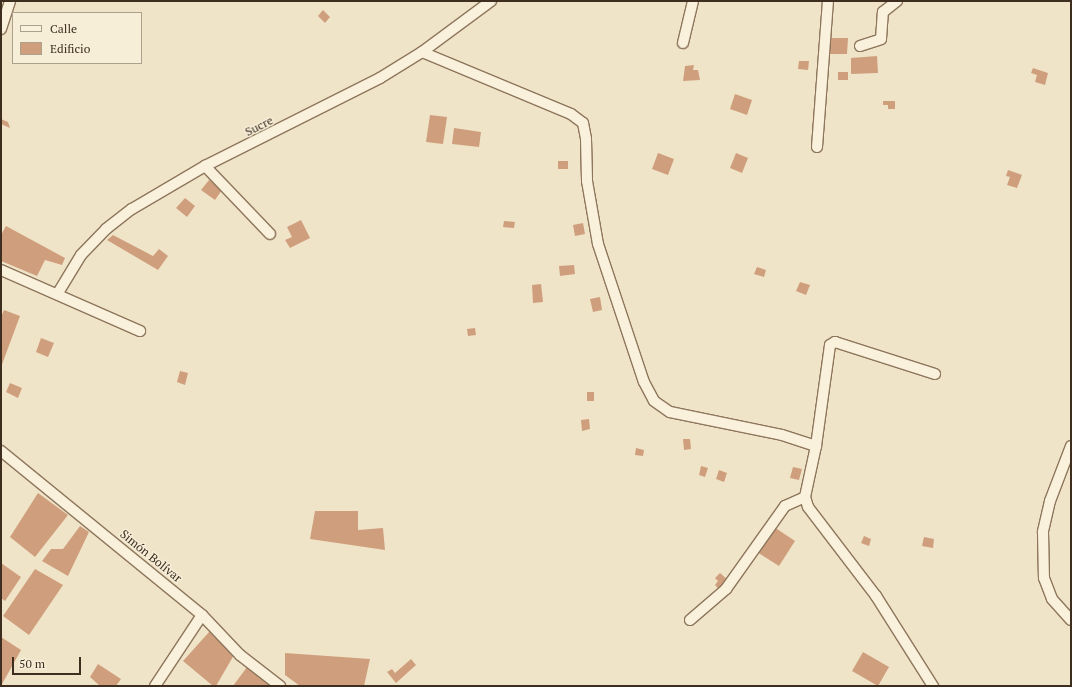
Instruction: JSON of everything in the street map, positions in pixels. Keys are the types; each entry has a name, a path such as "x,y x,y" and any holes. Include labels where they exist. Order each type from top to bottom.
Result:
{"street":[{"path":"1,29 10,1"},
{"name":"Sucre","path":"58,293 81,255 106,229 151,197 205,166 380,78 422,52 491,1"},
{"path":"683,43 692,1"},
{"path":"817,147 828,1"},
{"path":"860,46 880,41 883,12 897,1"},
{"path":"422,52 571,114 582,123 586,139 587,181 598,244 644,382 654,401 670,412 782,435 816,446"},
{"path":"205,166 270,234"},
{"path":"1,270 58,293 140,331"},
{"path":"933,686 876,596 808,507 805,497 816,446 830,345 835,342 935,374"},
{"path":"1071,446 1050,501 1043,532 1044,578 1052,599 1071,620"},
{"name":"Simón Bolívar","path":"1,451 202,615 240,655 280,686"},
{"path":"690,620 726,589 785,506 805,497"},
{"path":"154,686 202,615"}],"building":[{"path":"323,10 330,17 325,23 318,16"},
{"path":"831,38 848,38 847,54 830,54"},
{"path":"877,56 878,73 851,74 851,58"},
{"path":"799,61 809,61 808,70 798,69"},
{"path":"694,65 693,70 698,70 700,80 683,81 685,66"},
{"path":"1033,68 1048,73 1045,85 1035,82 1037,75 1031,73"},
{"path":"838,72 848,72 848,80 838,80"},
{"path":"735,94 752,100 747,115 730,109"},
{"path":"883,101 895,101 895,109 888,109 888,105 883,105"},
{"path":"430,115 447,117 443,144 426,142"},
{"path":"1,119 8,122 10,128 1,124"},
{"path":"454,128 481,132 479,147 452,144"},
{"path":"658,153 674,159 668,175 652,169"},
{"path":"736,153 748,158 742,173 730,168"},
{"path":"558,161 568,161 568,169 558,169"},
{"path":"1008,170 1022,175 1017,188 1007,185 1010,177 1006,176"},
{"path":"209,180 222,190 215,200 201,190"},
{"path":"185,198 195,206 187,217 176,208"},
{"path":"301,220 310,238 290,248 285,240 292,237 287,227"},
{"path":"504,221 515,222 514,228 503,227"},
{"path":"583,223 585,234 575,236 573,225"},
{"path":"6,226 65,258 62,265 45,260 37,276 1,261 1,235"},
{"path":"113,235 153,256 159,249 168,256 158,270 107,240"},
{"path":"574,265 575,274 560,276 559,266"},
{"path":"757,267 766,270 764,277 754,274"},
{"path":"800,282 810,285 806,295 796,291"},
{"path":"541,284 543,302 533,303 532,285"},
{"path":"600,297 602,310 593,312 590,299"},
{"path":"4,310 20,316 1,367 1,317"},
{"path":"475,328 476,335 468,336 467,329"},
{"path":"41,338 54,343 48,357 36,352"},
{"path":"180,371 188,373 185,385 177,382"},
{"path":"10,383 22,388 18,398 6,392"},
{"path":"587,392 594,392 594,401 587,401"},
{"path":"589,419 590,429 582,431 581,420"},
{"path":"683,439 690,439 691,449 684,450"},
{"path":"636,448 644,450 643,456 635,455"},
{"path":"701,466 708,468 705,477 699,475"},
{"path":"793,467 802,469 799,480 790,478"},
{"path":"719,470 727,473 724,482 716,479"},
{"path":"38,493 68,515 35,557 10,537"},
{"path":"315,511 358,511 358,530 383,528 385,550 310,539"},
{"path":"80,526 89,532 68,576 42,561 51,549 63,549"},
{"path":"774,527 795,541 779,566 757,552"},
{"path":"864,536 871,539 869,546 861,543"},
{"path":"924,537 934,539 933,548 922,546"},
{"path":"1,563 21,577 5,601 1,598"},
{"path":"35,569 63,585 29,635 3,616"},
{"path":"720,573 728,580 720,590 715,585 718,581 715,578"},
{"path":"210,631 234,655 216,686 213,686 183,661"},
{"path":"1,637 21,650 1,686"},
{"path":"863,652 889,667 878,686 852,671"},
{"path":"285,653 370,659 364,686 300,686 285,675"},
{"path":"411,659 416,665 396,683 387,672 392,669 395,673"},
{"path":"98,664 121,679 116,686 100,686 90,677"},
{"path":"247,667 274,686 233,686"}]}
